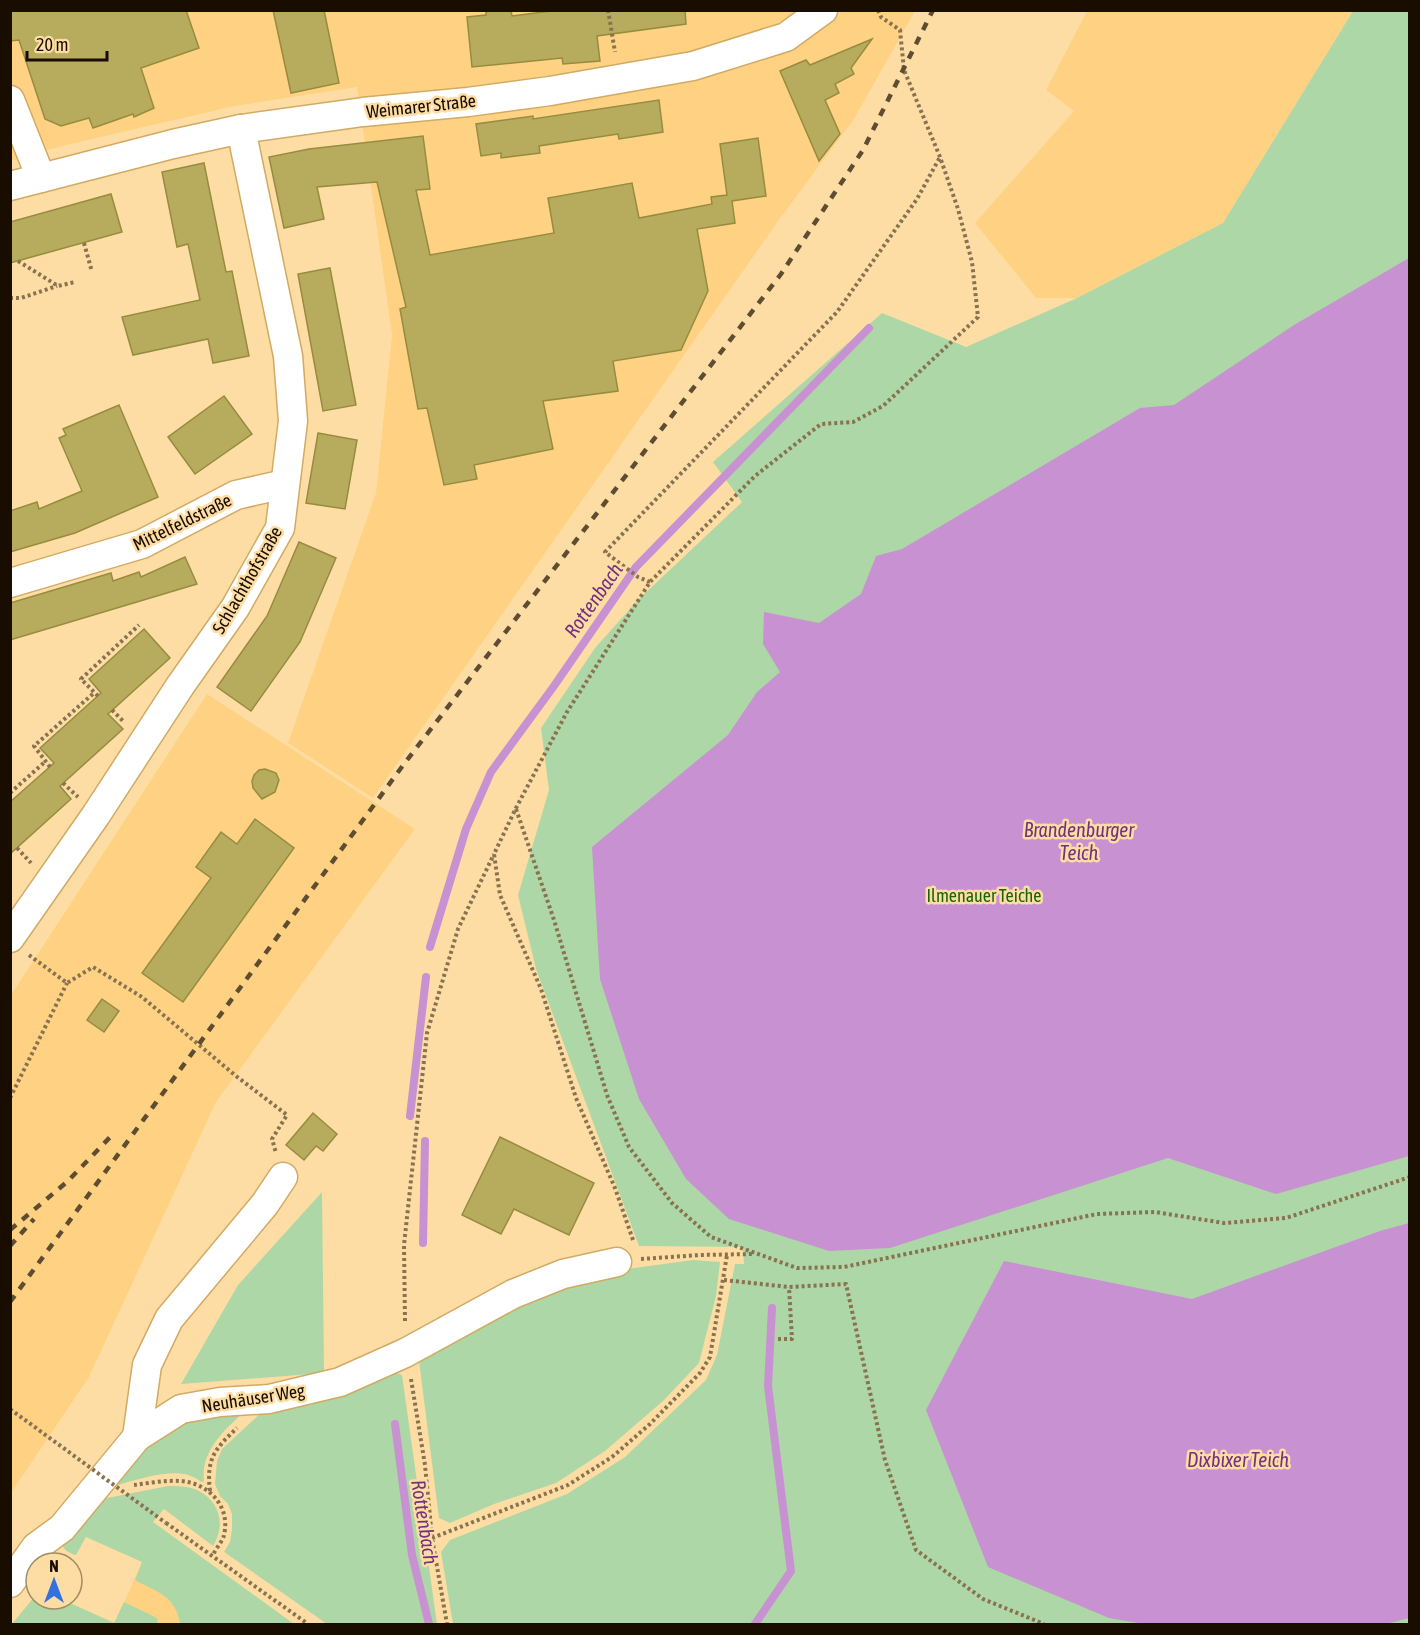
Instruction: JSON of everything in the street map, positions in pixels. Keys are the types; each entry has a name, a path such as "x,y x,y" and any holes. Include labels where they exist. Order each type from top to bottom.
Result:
{"street":[{"name":"Weimarer Straße","path":"10,186 241,129 363,112 468,102 619,80 693,66 786,37 823,10"},
{"path":"10,100 41,178"},
{"name":"Schlachthofstraße","path":"19,946 96,815 180,686 235,608 280,528 293,421 288,356 241,129"},
{"name":"Mittelfeldstraße","path":"10,583 142,544 236,495 285,484"},
{"path":"137,1437 147,1365 169,1319 265,1204 283,1177"},
{"name":"Neuhäuser Weg","path":"10,1583 36,1547 62,1528 90,1491 137,1437 181,1409 220,1402 269,1399 340,1382 405,1353 513,1294 563,1274 628,1261"}],"path":[{"path":"608,10 619,80"},
{"path":"447,1624 432,1538 415,1396 405,1353 404,1245 427,1033 458,929 516,808 567,712 650,582 764,470 821,424 853,422 883,406 978,317 972,262 958,209 940,157 904,70 900,30 881,17 878,10"},
{"path":"650,582 638,577 605,552 837,312 917,199 940,157"},
{"path":"84,243 92,272"},
{"path":"18,261 58,286"},
{"path":"10,298 21,298 75,282"},
{"path":"50,767 34,747 96,694 81,679 139,625"},
{"path":"10,793 46,762"},
{"path":"516,808 554,920 607,1095 629,1147 672,1203 711,1237 796,1268 844,1267 1097,1214 1155,1212 1224,1223 1286,1218 1410,1177"},
{"path":"494,854 500,895 541,989 576,1098 615,1188 628,1261 699,1255 755,1254"},
{"path":"19,946 67,983"},
{"path":"10,1098 67,983 93,967 142,997 236,1076 287,1115 272,1139 283,1177"},
{"path":"432,1538 568,1485 612,1457 650,1424 700,1373 710,1357 727,1255"},
{"path":"724,1280 789,1287 846,1284 885,1460 916,1550 983,1599 1044,1624"},
{"path":"778,1339 792,1339 789,1287"},
{"path":"210,1491 208,1477 210,1460 217,1447 269,1399"},
{"path":"10,1409 308,1624"},
{"path":"90,1491 179,1481 193,1483 210,1491 222,1505 225,1524 224,1536 213,1554"}],"shaded area":[{"path":"11,11 915,11 854,119 781,217 373,798 288,743 376,493 392,335 357,87 235,106 62,146 11,161"},
{"path":"1087,11 1353,11 1223,223 1077,298 1036,298 975,223 1074,111 1046,90"},
{"path":"207,694 415,829 216,1102 89,1377 11,1493 11,995"},
{"path":"142,1562 253,1624 12,1624 24,1610 84,1609 115,1623"}],"green space":[{"name":"Ilmenauer Teiche","path":"1353,11 1409,11 1409,1624 453,1624 441,1552 450,1540 567,1494 625,1457 706,1380 717,1355 735,1264 744,1264 743,1247 639,1246 536,969 518,895 549,790 541,728 595,648 639,599 742,502 713,462 882,313 966,347 1077,298 1223,223"},
{"path":"322,1192 324,1373 181,1384 238,1285"},
{"path":"693,1260 720,1262 716,1296 699,1363 663,1401 605,1451 556,1483 494,1504 450,1523 439,1518 419,1361 506,1304 612,1271"},
{"path":"392,1371 402,1375 437,1624 327,1624 224,1552 230,1542 232,1514 215,1484 217,1461 222,1449 261,1413"},
{"path":"244,1409 212,1448 204,1466 204,1481 201,1482 192,1476 171,1473 114,1486 133,1455 175,1421"},
{"path":"168,1486 183,1486 197,1490 211,1500 219,1514 219,1530 213,1546 164,1509 153,1522 294,1624 180,1624 170,1601 135,1580 142,1562 86,1537 78,1551 67,1551 64,1548 61,1541 92,1501"},
{"path":"124,1602 157,1618 158,1624 12,1624 24,1610 84,1609 114,1623"}],"water":[{"name":"Brandenburger Teich","path":"1409,258 1409,1156 1276,1194 1168,1158 890,1248 829,1251 729,1219 686,1179 639,1099 600,979 592,847 728,735 757,692 780,672 763,644 764,612 819,623 861,594 876,556 902,549 1140,408 1174,405 1294,325"},
{"name":"Dixbixer Teich","path":"1409,1223 1409,1618 1386,1624 1144,1624 1109,1618 988,1567 926,1410 1004,1261 1192,1299 1380,1231"}],"building":[{"path":"10,10 186,10 199,48 141,68 154,108 134,117 133,114 93,128 89,118 61,126 45,119 19,40 10,41"},
{"path":"273,10 324,10 339,83 291,93"},
{"path":"486,10 511,10 512,16 559,10 685,10 686,24 597,36 600,61 563,64 562,58 472,67 467,17 486,15"},
{"path":"872,39 851,68 854,74 835,84 839,93 825,100 840,134 819,161 780,71 806,60 810,65"},
{"path":"659,100 663,132 619,139 618,134 539,146 540,153 501,158 501,153 481,156 476,124 533,116 533,119"},
{"path":"423,136 430,189 416,190 430,255 554,233 548,198 632,183 639,218 712,204 711,197 727,195 720,144 758,138 766,196 732,201 735,223 697,229 708,291 681,350 613,361 618,391 543,401 553,449 474,465 477,479 444,485 427,408 418,409 400,309 406,307 377,182 317,187 324,219 284,228 269,157 309,149"},
{"path":"204,163 226,272 232,271 249,356 213,363 208,339 133,355 122,317 200,300 188,244 177,247 162,172"},
{"path":"111,194 122,232 10,263 10,222"},
{"path":"330,268 356,405 323,411 298,274"},
{"path":"224,396 252,434 195,474 168,437"},
{"path":"119,405 158,497 75,533 10,552 10,511 37,502 39,509 82,491 59,438 66,435 63,429"},
{"path":"318,433 357,440 345,509 306,503"},
{"path":"299,542 336,558 300,642 251,711 217,687 267,616"},
{"path":"185,557 197,584 10,640 10,603 111,573 113,581 139,572 141,577"},
{"path":"144,629 170,658 108,714 123,729 60,786 71,799 10,854 10,802 54,763 40,748 101,693 89,679"},
{"path":"265,769 276,773 279,780 275,792 262,799 253,788 252,781 259,770"},
{"path":"255,819 294,848 183,1002 142,973 211,878 196,867 221,832 237,844"},
{"path":"102,999 119,1011 104,1032 87,1020"},
{"path":"313,1113 337,1134 323,1151 316,1146 304,1160 286,1145"},
{"path":"500,1137 594,1183 569,1235 514,1209 501,1234 462,1215"}],"waterway":[{"name":"Rottenbach","path":"430,947 466,829 491,772 636,567 869,328"},
{"name":"Rottenbach","path":"410,1116 426,977"},
{"name":"Rottenbach","path":"423,1243 425,1141"},
{"path":"755,1624 791,1571 768,1386 772,1308"},
{"name":"Rottenbach","path":"395,1424 412,1555 429,1624"}],"railway":[{"path":"10,1302 404,764 781,274 863,150 933,10"},
{"path":"10,1230 68,1181 115,1132"},
{"path":"10,1246 34,1219"}]}
